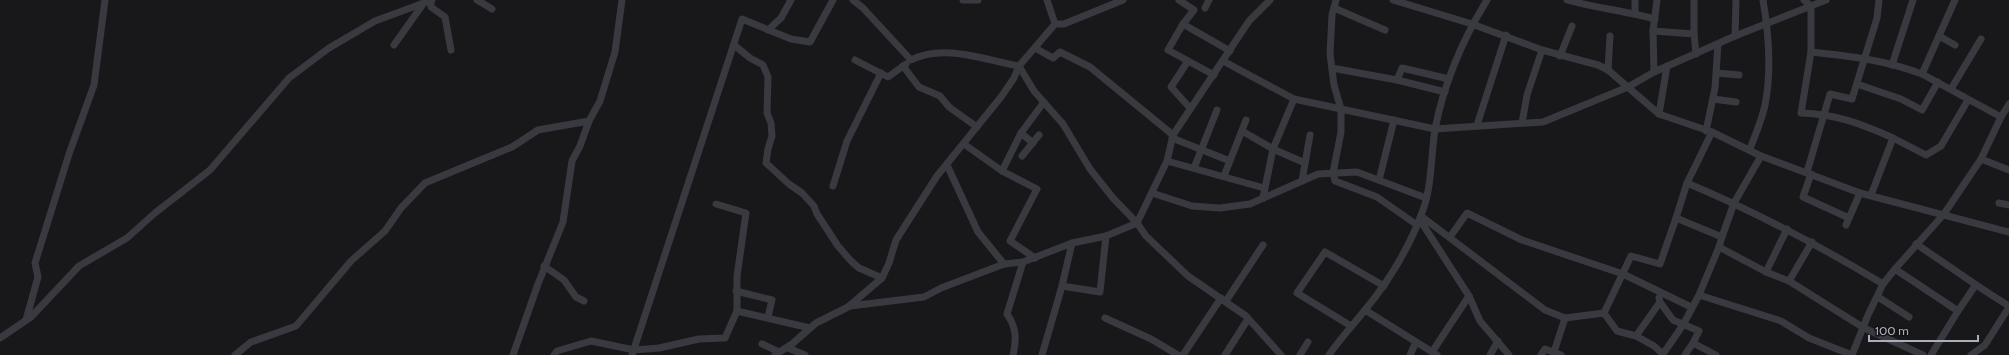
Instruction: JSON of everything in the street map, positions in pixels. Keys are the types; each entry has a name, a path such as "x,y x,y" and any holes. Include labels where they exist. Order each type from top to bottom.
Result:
{"street":[{"path":"26,320 38,277 35,263 69,154 94,85 104,0"},
{"path":"477,0 492,9"},
{"path":"513,355 544,266 563,222 572,161 580,146 589,121 600,101 615,52 622,0"},
{"path":"768,30 781,18 791,0"},
{"path":"633,353 687,183 742,19 791,39 810,42 832,0"},
{"path":"853,0 863,8 911,60"},
{"path":"963,0 978,0"},
{"path":"1047,0 1055,24"},
{"path":"1055,24 1064,24 1123,0"},
{"path":"1179,0 1194,10 1183,24 1168,50 1214,75"},
{"path":"1205,8 1210,0"},
{"path":"762,344 777,354 788,348 810,328 831,314 850,306 924,297 941,288 1004,264 1023,262 1072,243 1106,236 1137,223 1167,161 1172,137 1190,108 1224,61 1249,21 1270,0"},
{"path":"1336,0 1330,54 1334,85 1341,109 1341,132 1333,173 1335,181 1378,197 1450,237 1545,310 1565,318 1604,313"},
{"path":"1393,0 1406,2 1506,35 1560,56 1598,65 1608,70 1659,114 1709,131 1750,149 1761,156 1860,193 2009,232"},
{"path":"1329,355 1384,286 1403,253 1419,220 1426,198 1435,129 1449,79 1472,24 1487,0"},
{"path":"1608,8 1609,0"},
{"path":"1634,14 1635,0"},
{"path":"1654,72 1653,31 1657,0"},
{"path":"1694,0 1694,34 1696,54"},
{"path":"1735,36 1736,0"},
{"path":"1750,149 1765,106 1769,72 1767,24 1763,0"},
{"path":"1804,0 1811,6"},
{"path":"1224,61 1294,100 1435,129 1477,125 1543,122 1628,87 1654,72 1735,36 1826,0"},
{"path":"1849,218 1803,197 1830,94 1852,99 1877,18 1879,0"},
{"path":"1892,65 1913,0"},
{"path":"1922,74 1955,0"},
{"path":"0,338 26,320 79,266 127,238 155,213 210,170 289,78 329,48 374,21 429,1"},
{"path":"394,45 429,1"},
{"path":"429,1 431,7 446,17 451,50"},
{"path":"1572,1 1596,8 1608,8 1655,19"},
{"path":"1811,6 1810,52 1801,113 1824,114 1858,122 1926,155 1941,146 1968,100"},
{"path":"1334,8 1385,30"},
{"path":"850,306 882,278 889,263 896,240 937,176 1008,88 1019,66 1055,24"},
{"path":"1183,24 1230,51"},
{"path":"1560,56 1572,26"},
{"path":"1653,31 1694,34"},
{"path":"1477,125 1506,35"},
{"path":"1608,70 1610,36"},
{"path":"1939,36 1955,45"},
{"path":"1952,89 1981,39"},
{"path":"1604,313 1631,256 1660,264 1687,183 1709,131 1717,73 1718,44"},
{"path":"734,45 750,58 763,65 768,77 767,114 771,123 772,136 766,163 789,184 802,193 814,206 817,214 838,246 851,261 859,268 882,278"},
{"path":"1035,48 1053,58 1060,52 1090,68 1172,137 1230,161"},
{"path":"1522,123 1527,94 1542,50"},
{"path":"1810,52 1866,57 1922,74 1952,89 1968,100 2004,115"},
{"path":"855,60 888,77 911,60 928,54 949,53 1019,66 1034,91 1063,124 1090,168 1113,198 1137,223 1146,236 1188,276 1223,299 1248,319 1281,355"},
{"path":"1188,61 1171,87 1190,108"},
{"path":"903,66 919,87 940,96 949,107 977,127"},
{"path":"1659,114 1667,66"},
{"path":"1332,68 1397,80 1445,92"},
{"path":"1397,80 1402,68 1449,79"},
{"path":"833,186 847,141 881,73"},
{"path":"1717,73 1739,75"},
{"path":"1857,84 1901,99 1922,110 1938,82"},
{"path":"1713,99 1736,102"},
{"path":"1262,198 1273,149 1294,100"},
{"path":"1002,171 1021,133 1044,102"},
{"path":"1699,295 1781,321 1809,338 1852,355 1868,315 1883,284 1895,268 1944,214 1981,159 2009,104"},
{"path":"1194,168 1217,110"},
{"path":"1224,176 1246,120"},
{"path":"1379,180 1394,120"},
{"path":"234,355 251,342 296,326 351,261 385,231 401,208 425,183 512,147 538,130 589,121"},
{"path":"1242,131 1273,149 1305,163"},
{"path":"1021,133 1033,143"},
{"path":"1022,156 1039,135"},
{"path":"1302,181 1310,135"},
{"path":"1871,195 1893,138"},
{"path":"964,144 1002,171 1037,189 1010,241 1035,258"},
{"path":"1604,313 1617,331 1636,336 1654,346 1662,354 1683,325 1699,295 1719,247 1734,203 1761,156"},
{"path":"1981,159 2009,170"},
{"path":"1167,161 1264,188"},
{"path":"946,165 978,232 1004,264"},
{"path":"1152,193 1192,206 1220,208 1250,204 1318,174 1357,172 1426,198"},
{"path":"1687,183 1734,203 1787,229 1883,284"},
{"path":"1846,225 1860,193"},
{"path":"1999,203 2009,205"},
{"path":"554,355 557,351 590,342 633,353 700,339 725,338 737,311 736,291 746,214 716,204"},
{"path":"1450,237 1467,213 1522,240 1623,274 1692,307"},
{"path":"1676,218 1722,237"},
{"path":"1419,220 1468,296 1480,321 1509,355"},
{"path":"1766,272 1787,229"},
{"path":"1062,286 1100,292 1106,236"},
{"path":"1789,280 1812,242"},
{"path":"1042,355 1062,286 1072,243"},
{"path":"1916,244 1954,269 1975,286 2009,307 1985,345 1971,355"},
{"path":"1184,355 1263,245"},
{"path":"1719,247 1766,272 1789,280 1864,328 1922,355"},
{"path":"1351,326 1297,293 1325,252 1384,286"},
{"path":"1013,355 1015,346 1015,328 1007,314 1023,262"},
{"path":"544,266 564,280 576,297 584,301"},
{"path":"1895,268 1958,310"},
{"path":"1931,355 1958,310 1975,286"},
{"path":"736,291 772,300 768,317"},
{"path":"1658,292 1660,302 1673,320 1699,331 1685,355"},
{"path":"1365,310 1434,353 1468,296"},
{"path":"1878,297 1909,317"},
{"path":"1636,336 1660,302"},
{"path":"737,311 810,328"},
{"path":"1105,318 1151,339 1178,355"},
{"path":"1554,352 1565,318"},
{"path":"1225,355 1248,319"},
{"path":"1490,355 1498,341"},
{"path":"1300,355 1308,342"},
{"path":"1410,355 1416,342"},
{"path":"1693,343 1713,354"},
{"path":"788,348 806,355"},
{"path":"1541,355 1545,348 1561,355"}]}
